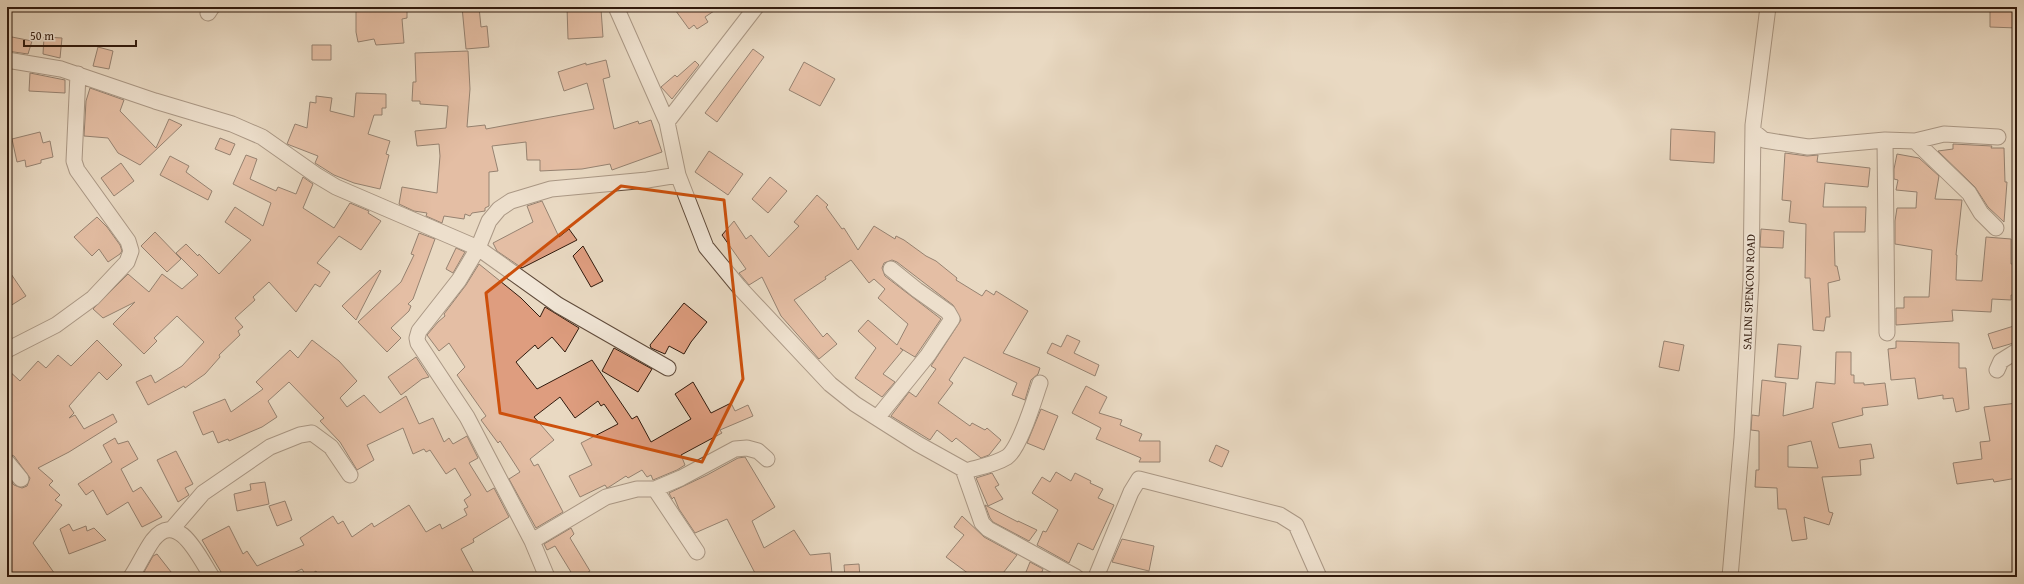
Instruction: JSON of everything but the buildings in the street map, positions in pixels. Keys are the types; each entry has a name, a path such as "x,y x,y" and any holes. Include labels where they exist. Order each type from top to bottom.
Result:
{"street":[{"path":"616,7 667,122 678,175 706,247 720,266 830,384 855,404 876,418 965,471 982,523 988,529 1076,577"},
{"path":"667,122 756,7"},
{"name":"SALINI SPENCON ROAD","path":"1730,577 1742,438 1751,280 1753,131 1768,7"},
{"path":"7,60 61,69 78,74 155,101 232,124 262,137 316,175 336,187 478,248 558,305 668,368"},
{"path":"7,350 56,325 93,298 128,262 131,251 128,241 77,170 74,161 78,74"},
{"path":"1753,131 1764,140 1808,147 1885,140 1915,141 1944,134 1998,137"},
{"path":"1885,140 1886,333"},
{"path":"1915,141 1969,193 1981,213 1996,228"},
{"path":"547,577 532,540 467,417 418,343 417,338 419,331 459,280 478,248 489,221 499,209 511,201 551,189 647,180 678,175"},
{"path":"876,418 928,355 952,319 948,312 891,269"},
{"path":"1997,370 2001,361 2017,351"},
{"path":"965,471 994,464 1010,455 1019,438 1040,383"},
{"path":"132,577 153,540 163,531 172,529 204,493 270,447 300,435 312,433 331,446 350,475"},
{"path":"532,540 606,497 638,489 655,489 681,478 735,448 747,448 758,451 767,459"},
{"path":"7,462 21,479"},
{"path":"1096,577 1131,492 1139,479 1280,515 1290,520 1296,525 1319,577"},
{"path":"655,489 697,552"},
{"path":"172,529 181,533 188,539 212,577"}],"highlighted area":[{"path":"621,186 724,200 743,379 702,462 500,413 486,293"}]}
